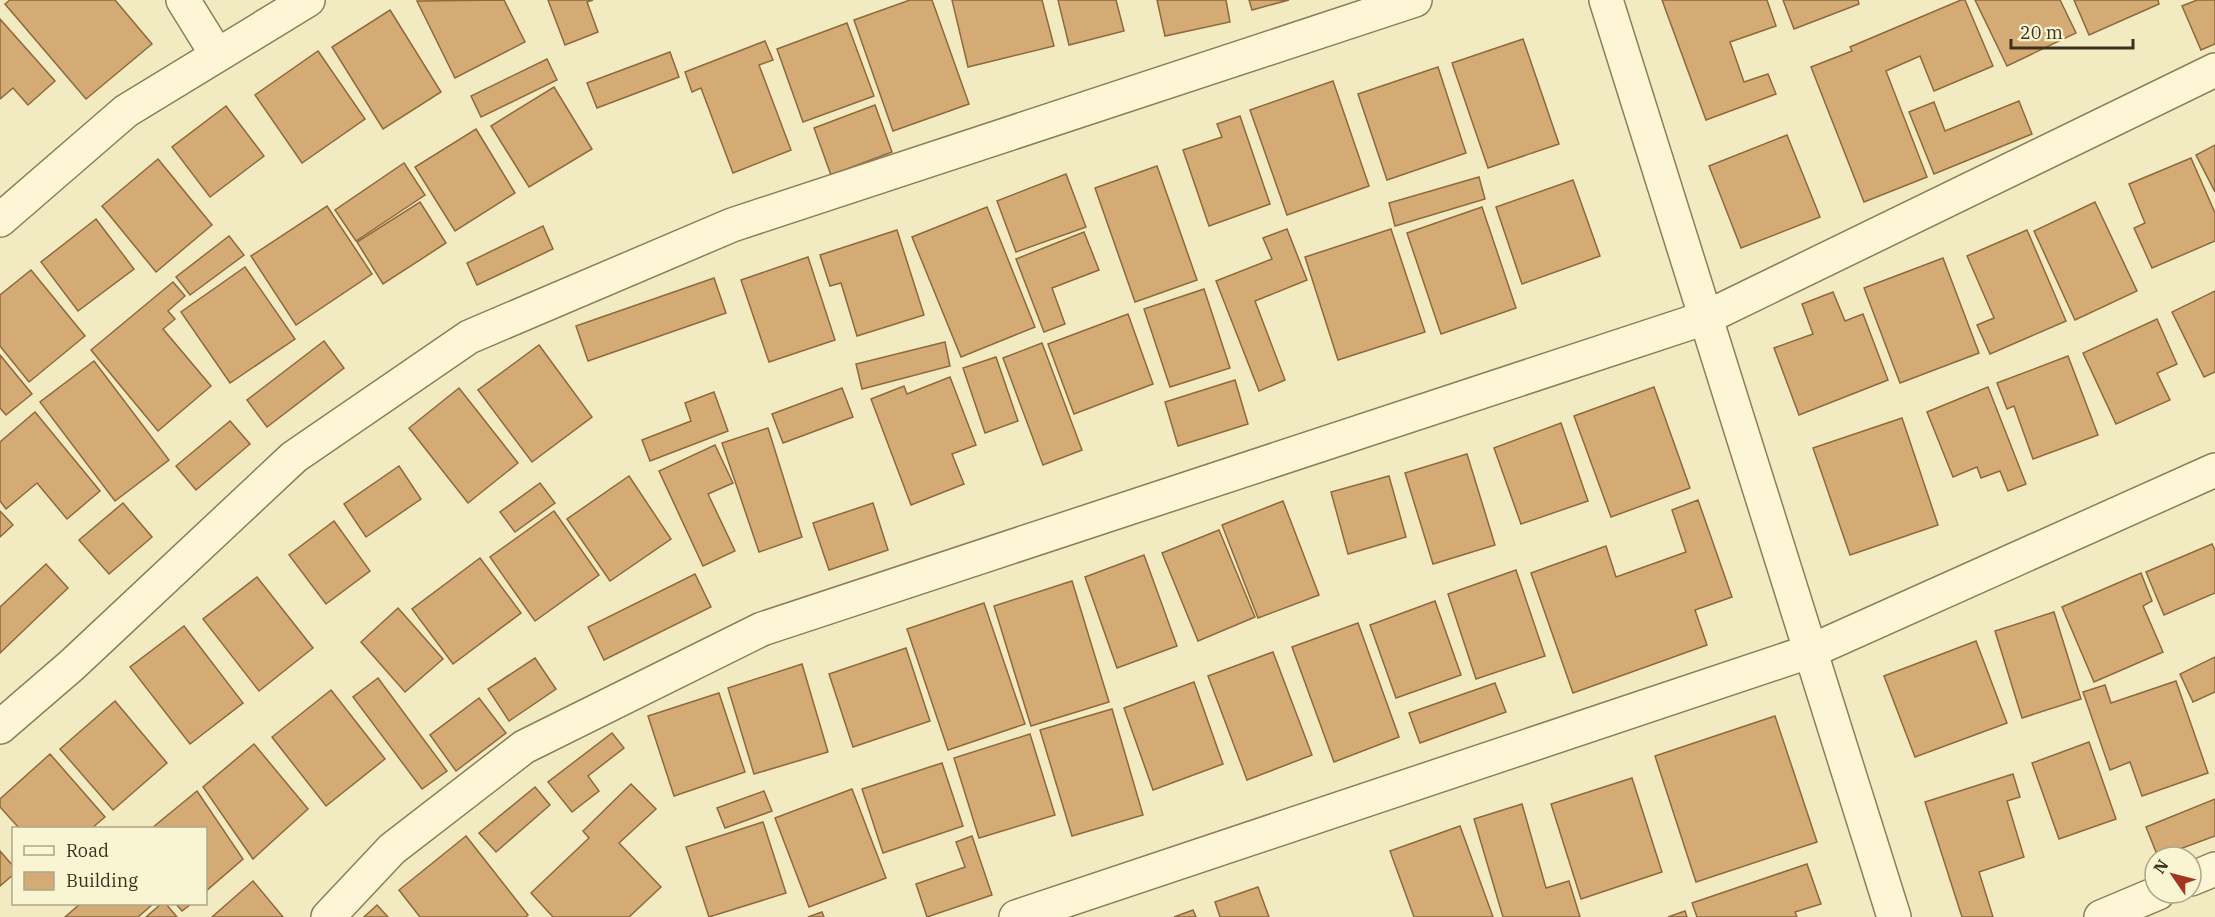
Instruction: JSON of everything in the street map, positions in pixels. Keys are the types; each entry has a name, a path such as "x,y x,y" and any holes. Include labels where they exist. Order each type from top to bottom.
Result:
{"street":[{"path":"183,0 217,55"},
{"path":"1,218 126,111 308,0"},
{"path":"0,727 72,665 294,457 469,336 732,225 1415,0"},
{"path":"1606,0 1894,917"},
{"path":"328,917 392,849 524,747 762,629 1705,318 2215,70"},
{"path":"1016,917 1811,651 2215,470"},
{"path":"2101,917 2143,899"}],"building":[{"path":"10,0 115,0 152,44 86,99 5,4"},
{"path":"504,0 525,42 455,78 417,1"},
{"path":"548,0 593,0 587,2 598,32 565,45"},
{"path":"910,0 932,0 969,104 893,131 854,20"},
{"path":"952,0 1042,0 1054,46 968,67"},
{"path":"1058,0 1116,0 1124,31 1069,45"},
{"path":"1157,0 1226,0 1230,22 1165,36"},
{"path":"1249,0 1289,0 1252,10"},
{"path":"1662,0 1767,0 1776,26 1730,42 1744,82 1768,74 1776,94 1706,120"},
{"path":"1783,0 1858,0 1859,4 1794,29"},
{"path":"1965,0 1993,66 1934,91 1920,56 1886,71 1927,177 1864,202 1811,67 1852,51 1850,47"},
{"path":"1975,0 2060,0 2076,33 2007,66"},
{"path":"2074,0 2158,0 2159,4 2089,35"},
{"path":"2197,0 2215,0 2215,44 2201,50 2182,6"},
{"path":"390,10 441,92 383,129 332,47"},
{"path":"0,19 55,81 28,105 13,88 0,99"},
{"path":"847,23 874,96 803,122 777,49"},
{"path":"1523,39 1559,144 1488,168 1452,63"},
{"path":"765,41 773,60 759,65 791,150 733,173 701,88 692,92 685,72"},
{"path":"318,51 365,119 302,163 255,95"},
{"path":"670,52 679,77 597,108 587,83"},
{"path":"547,59 557,80 481,117 471,96"},
{"path":"1438,67 1466,153 1387,180 1358,94"},
{"path":"1333,81 1369,186 1287,215 1250,110"},
{"path":"554,87 592,149 529,187 491,126"},
{"path":"2019,101 2032,134 1934,174 1909,112 1934,102 1945,131"},
{"path":"875,105 892,152 831,175 814,128"},
{"path":"226,106 264,156 210,197 172,147"},
{"path":"1240,116 1270,204 1209,226 1183,150 1222,137 1217,124"},
{"path":"476,129 515,193 455,231 415,167"},
{"path":"1787,135 1820,217 1741,248 1709,166"},
{"path":"2215,145 2215,192 2196,155"},
{"path":"2191,158 2215,213 2215,241 2152,268 2134,228 2145,223 2129,184"},
{"path":"158,159 212,225 156,272 102,206"},
{"path":"404,163 425,195 356,241 335,210"},
{"path":"1157,166 1197,280 1135,302 1095,188"},
{"path":"1066,174 1086,227 1016,252 997,201"},
{"path":"1479,177 1485,199 1395,226 1389,203"},
{"path":"1573,180 1600,256 1522,284 1496,207"},
{"path":"420,202 446,243 383,284 357,242"},
{"path":"2095,202 2137,291 2075,320 2034,231"},
{"path":"327,206 372,274 296,325 251,256"},
{"path":"987,207 1035,327 961,357 912,237"},
{"path":"1482,207 1516,308 1441,334 1407,233"},
{"path":"96,219 134,269 78,311 41,262"},
{"path":"543,226 553,249 477,285 467,263"},
{"path":"1287,229 1307,280 1255,301 1285,380 1259,391 1216,281 1272,259 1263,238"},
{"path":"1391,229 1425,332 1338,360 1305,257"},
{"path":"897,230 924,315 857,336 841,283 830,286 820,255"},
{"path":"2027,230 2066,321 1990,354 1977,325 1994,318 1967,256"},
{"path":"1084,232 1099,270 1052,288 1065,324 1044,332 1016,259"},
{"path":"229,236 244,255 190,295 176,277"},
{"path":"808,257 835,340 769,362 741,280"},
{"path":"1943,258 1979,353 1900,383 1864,288"},
{"path":"245,267 295,339 230,383 181,312"},
{"path":"31,270 85,336 29,382 0,346 0,295"},
{"path":"714,278 726,313 588,361 576,326"},
{"path":"173,282 185,296 168,311 175,319 163,329 211,386 158,431 91,350"},
{"path":"1204,289 1230,368 1170,387 1144,309"},
{"path":"2215,291 2215,372 2204,377 2172,312"},
{"path":"1833,292 1845,321 1863,314 1888,380 1799,415 1774,348 1813,334 1802,304"},
{"path":"1128,314 1153,384 1074,414 1048,344"},
{"path":"2157,319 2177,364 2157,373 2170,400 2116,424 2083,353"},
{"path":"324,341 344,368 267,427 247,400"},
{"path":"945,342 950,366 862,389 856,364"},
{"path":"1042,343 1082,450 1043,465 1003,358"},
{"path":"539,345 592,417 532,462 478,390"},
{"path":"0,355 32,394 6,415 0,408"},
{"path":"2068,356 2098,435 2033,459 2014,406 2007,409 1997,383"},
{"path":"996,357 1018,421 985,433 963,368"},
{"path":"94,361 169,460 115,501 40,402"},
{"path":"950,377 976,445 952,454 964,484 911,505 871,399 904,386 907,394"},
{"path":"1235,380 1248,424 1178,446 1165,402"},
{"path":"1654,387 1690,488 1611,517 1574,416"},
{"path":"1988,387 2026,484 2008,491 2000,471 1981,478 1977,467 1953,477 1927,412"},
{"path":"459,388 518,463 468,503 409,428"},
{"path":"842,388 853,417 783,443 772,414"},
{"path":"714,392 728,431 650,461 642,440 691,421 685,403"},
{"path":"35,412 100,491 67,519 37,483 6,509 0,501 0,442"},
{"path":"1902,418 1938,525 1850,555 1813,448"},
{"path":"230,421 250,444 196,490 176,466"},
{"path":"1561,423 1588,501 1521,524 1494,448"},
{"path":"768,428 802,537 759,552 722,443"},
{"path":"715,445 733,483 708,494 735,551 703,566 659,471"},
{"path":"1467,454 1495,545 1433,564 1405,473"},
{"path":"399,466 421,499 366,537 344,504"},
{"path":"629,476 671,539 610,581 567,519"},
{"path":"1389,476 1406,537 1348,554 1331,492"},
{"path":"540,483 555,503 515,532 500,512"},
{"path":"1698,500 1732,597 1695,610 1707,645 1573,693 1531,573 1606,546 1616,577 1686,552 1672,510"},
{"path":"1283,501 1319,595 1258,618 1222,525"},
{"path":"123,503 152,537 109,574 79,540"},
{"path":"873,503 888,550 829,570 813,523"},
{"path":"0,511 13,525 0,537"},
{"path":"554,511 599,575 535,621 490,557"},
{"path":"334,521 370,571 326,604 289,555"},
{"path":"1219,530 1255,617 1198,641 1162,553"},
{"path":"2212,544 2215,550 2215,593 2164,615 2146,572"},
{"path":"1144,555 1177,646 1117,668 1085,577"},
{"path":"480,558 521,613 453,664 412,609"},
{"path":"46,564 68,588 0,653 0,607"},
{"path":"1516,570 1545,656 1476,679 1448,594"},
{"path":"2141,573 2152,601 2143,606 2163,652 2094,682 2062,607"},
{"path":"695,574 711,607 604,660 588,627"},
{"path":"257,577 313,648 259,691 203,619"},
{"path":"1072,581 1109,702 1031,726 994,606"},
{"path":"1435,601 1461,675 1396,698 1370,625"},
{"path":"984,603 1025,724 948,750 907,629"},
{"path":"398,608 443,659 405,692 361,642"},
{"path":"2054,612 2081,699 2022,718 1995,631"},
{"path":"1358,623 1399,737 1334,762 1292,647"},
{"path":"184,626 243,703 190,744 130,667"},
{"path":"1976,641 2007,723 1915,757 1884,676"},
{"path":"906,648 930,721 853,747 829,674"},
{"path":"1273,652 1312,755 1247,780 1208,676"},
{"path":"2215,657 2215,692 2193,702 2180,674"},
{"path":"535,658 556,689 509,721 488,689"},
{"path":"802,664 828,752 754,774 728,688"},
{"path":"378,678 447,771 422,789 353,697"},
{"path":"2176,681 2208,773 2142,796 2130,762 2110,770 2083,692 2105,685 2111,703"},
{"path":"1194,682 1223,764 1153,790 1124,708"},
{"path":"1495,683 1506,712 1420,743 1409,713"},
{"path":"331,690 385,759 326,806 272,737"},
{"path":"719,693 745,772 674,796 648,716"},
{"path":"479,698 506,733 456,771 430,735"},
{"path":"115,701 167,763 113,810 60,749"},
{"path":"1112,709 1143,815 1072,836 1040,730"},
{"path":"1775,716 1817,842 1696,882 1655,756"},
{"path":"612,733 624,748 588,776 599,791 572,812 548,782"},
{"path":"1030,734 1055,815 979,838 954,758"},
{"path":"2089,742 2116,819 2059,839 2032,763"},
{"path":"254,744 308,809 253,859 203,787"},
{"path":"50,754 105,817 93,827 18,827 0,807 0,799"},
{"path":"942,763 963,826 883,853 862,789"},
{"path":"2013,774 2020,797 2007,801 2024,857 1979,872 1993,917 1962,917 1925,802"},
{"path":"1632,778 1662,872 1581,899 1551,804"},
{"path":"631,784 656,809 619,843 661,887 629,917 553,917 531,893 589,838 583,831"},
{"path":"535,787 550,805 496,852 479,833"},
{"path":"852,789 886,878 809,907 775,818"},
{"path":"197,791 243,859 207,890 207,827 153,827"},
{"path":"764,791 772,811 725,828 717,808"},
{"path":"2215,799 2215,836 2191,845 2153,845 2146,827"},
{"path":"1522,804 1546,888 1569,881 1580,917 1503,917 1474,819"},
{"path":"763,822 786,893 709,917 686,847"},
{"path":"1460,826 1493,917 1414,917 1390,851"},
{"path":"466,836 528,915 526,917 420,917 399,890"},
{"path":"972,836 992,895 927,917 916,884 965,867 956,842"},
{"path":"0,851 12,865 12,876 0,886"},
{"path":"1807,864 1821,904 1795,912 1797,917 1697,917 1692,903"},
{"path":"253,881 283,917 212,917"},
{"path":"1258,887 1269,917 1220,917 1215,902"},
{"path":"79,905 152,905 138,917 65,917"},
{"path":"160,905 167,905 177,917 146,917"},
{"path":"177,905 190,905 182,911"},
{"path":"377,905 388,917 364,917"},
{"path":"1193,910 1196,917 1174,917"},
{"path":"1685,911 1687,917 1668,917"},
{"path":"822,912 824,917 808,917"}]}
